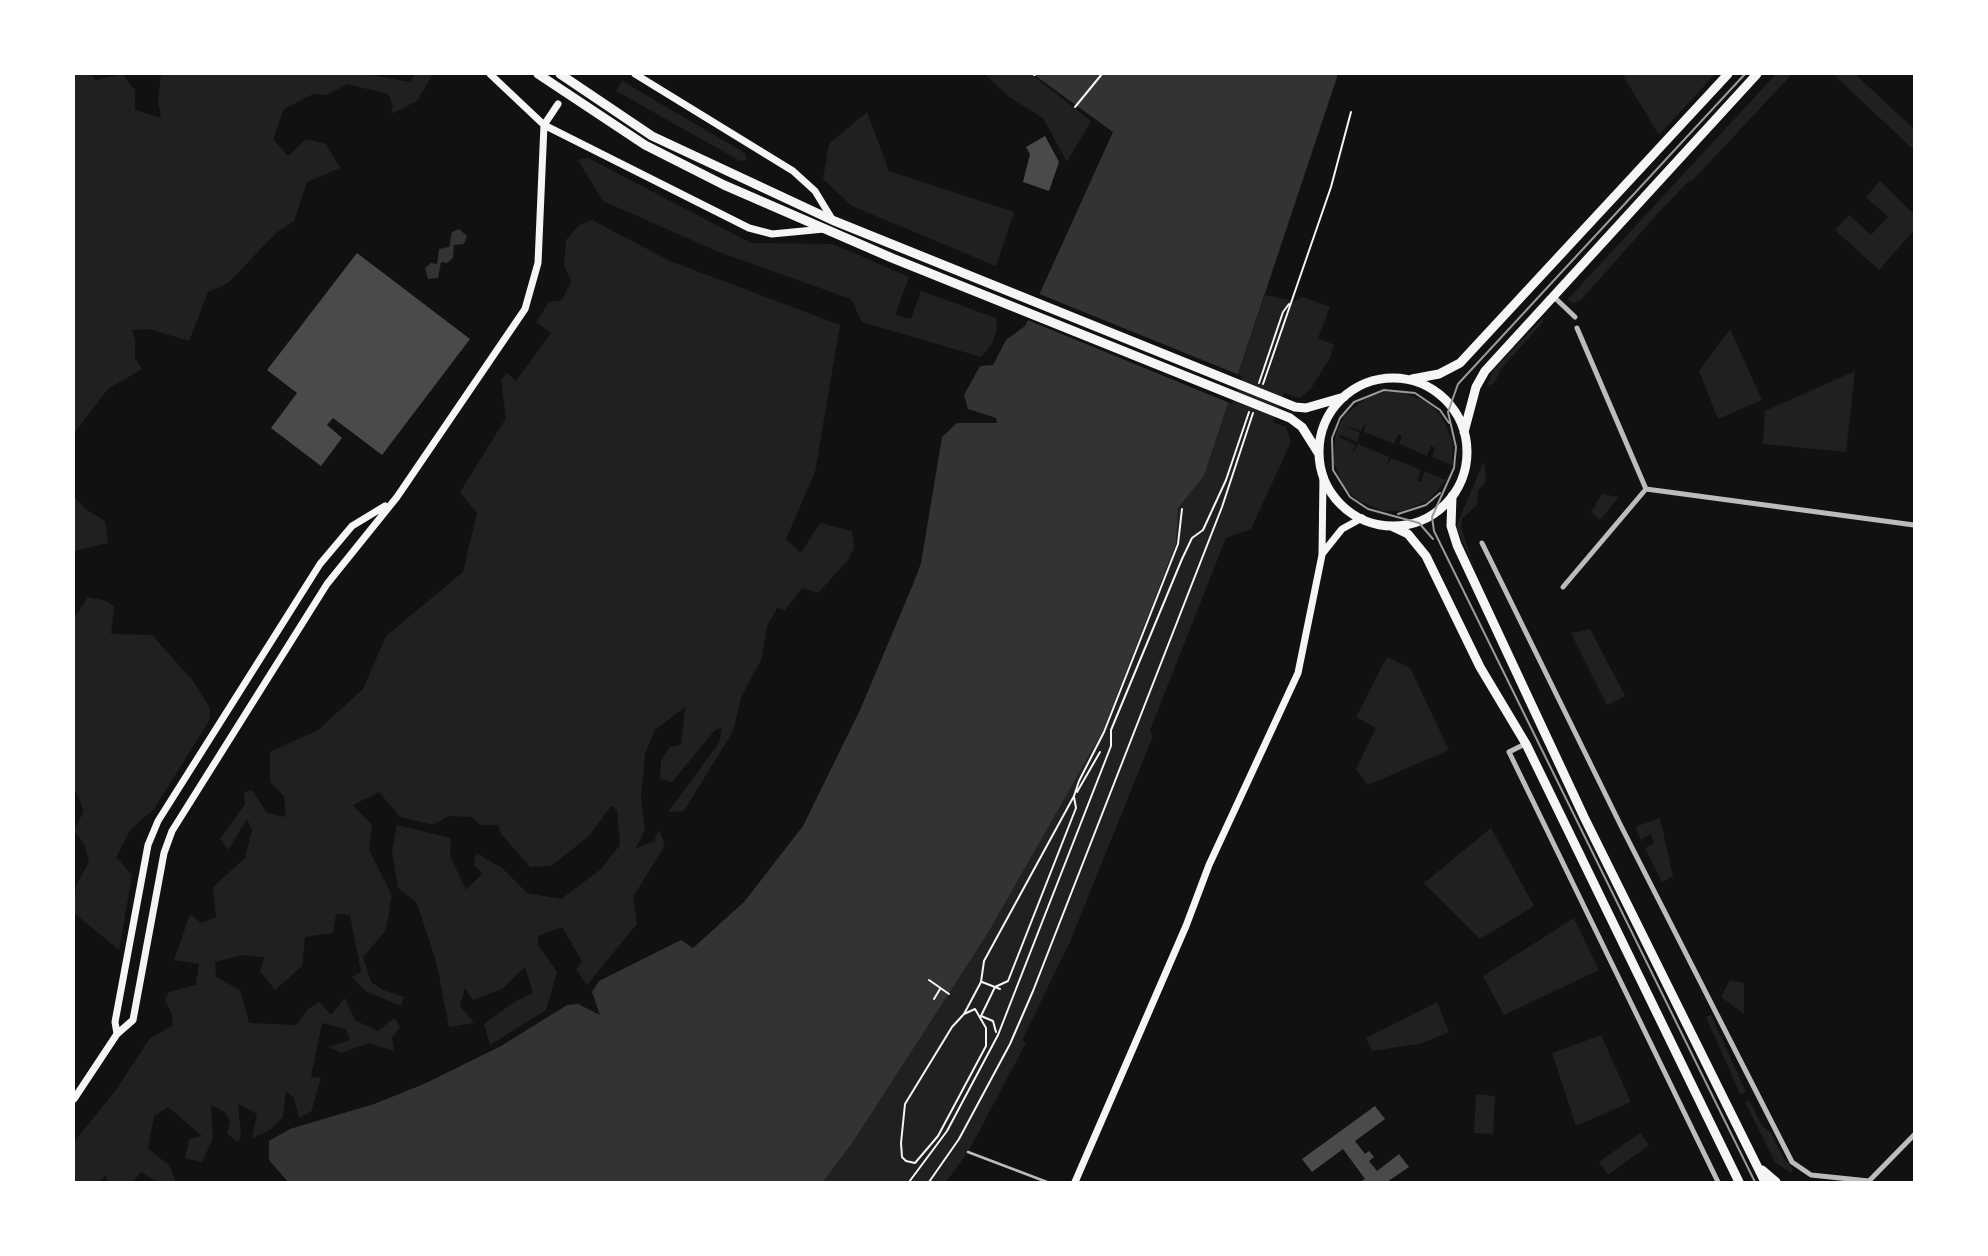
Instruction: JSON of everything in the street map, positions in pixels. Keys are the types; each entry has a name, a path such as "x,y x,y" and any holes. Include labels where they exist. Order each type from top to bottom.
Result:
{"highway":[{"path":"538,74 645,145 724,185 829,224 897,244 1295,407 1306,408 1344,397 1372,381 1407,380 1439,374 1460,363 1727,74"},
{"path":"560,74 652,136 892,258 1290,418 1302,427 1319,454 1323,476 1341,504 1362,518 1408,534 1426,556 1480,667 1527,744 1740,1182"},
{"path":"1391,526 1426,518 1452,496 1464,473 1464,432 1472,397 1485,371 1757,74"},
{"path":"1407,380 1426,386 1443,397 1456,413 1464,432"},
{"path":"1319,454 1328,417 1344,397"},
{"path":"1452,496 1451,526 1457,545 1584,817 1765,1182"},
{"path":"1757,1166 1776,1182"}],"main road":[{"path":"490,74 544,125 765,234 829,224 815,191 793,171 635,74"},
{"path":"74,1099 117,1034 133,1020 164,853 172,831 335,574 391,502 525,309 538,263 544,125 558,104"},
{"path":"1075,1182 1186,926 1209,865 1298,673 1322,555 1323,476"},
{"path":"117,1034 115,1022 148,845 158,821 320,564 352,526 391,502"},
{"path":"1322,555 1342,529 1362,518"},
{"path":"320,564 335,574"}],"street":[{"path":"1553,296 1575,317"},
{"path":"1577,328 1646,489"},
{"path":"1646,489 1914,525"},
{"path":"1563,587 1646,489"},
{"path":"1482,542 1621,826 1791,1162 1811,1175 1869,1181 1914,1135"},
{"path":"1527,744 1509,752 1718,1182"}],"lane":[{"path":"968,1152 1047,1182"}],"path":[{"path":"1075,107 1102,74"},
{"path":"1258,386 1331,187 1351,112"},
{"path":"909,1182 947,1131 998,1035 1111,746 1111,730 1182,559 1192,538 1203,530 1226,480 1250,409"},
{"path":"929,1182 959,1139 1010,1044 1132,741 1222,507"},
{"path":"981,1016 995,987 1008,981 1076,808 1074,796 1122,689 1178,544 1182,509"},
{"path":"964,1014 975,1009 981,1016 988,1036 986,1046 938,1136 922,1157 912,1163 902,1157 905,1104 952,1027 964,1014 981,982 984,961 1100,752"},
{"path":"929,980 948,994"},
{"path":"981,982 1000,989"},
{"path":"933,999 941,988"},
{"path":"981,1016 993,1021 996,1032"}],"shaded area":[{"path":"74,74 90,74 96,80 122,74 135,90 135,110 161,118 158,101 161,74 366,74 410,82 415,74 433,74 417,101 391,114 393,106 388,94 347,84 327,95 313,94 284,109 273,139 288,156 306,139 326,144 340,168 307,182 294,221 277,232 228,283 208,292 189,341 149,329 132,330 135,358 142,369 108,389 74,433"},
{"path":"985,74 1031,74 1091,121 1067,162 1043,118 1009,97"},
{"path":"1033,74 1338,74 1204,476 1178,508 1176,544 1103,731 988,933 853,1142 823,1182 288,1182 269,1160 269,1141 290,1129 374,1104 424,1084 501,1046 567,1005 578,1004 600,1015 592,992 599,981 681,940 693,948 744,902 803,826 860,710 921,563 942,437 957,423 997,423 996,418 968,409 964,395 980,366 993,365 1006,340 1025,326 1113,132"},
{"path":"1622,74 1715,74 1659,135"},
{"path":"1776,74 1792,74 1693,180 1660,211 1581,300 1573,303 1567,300"},
{"path":"1833,74 1855,74 1914,129 1914,150"},
{"path":"622,81 745,153 747,160 740,161 616,91"},
{"path":"867,112 889,171 1014,212 996,266 852,206 823,179 829,144"},
{"path":"588,158 751,243 833,244 909,277 895,315 911,319 921,291 996,318 997,330 992,344 981,357 862,322 851,299 719,252 603,201 578,160"},
{"path":"1880,181 1914,214 1914,230 1879,270 1835,230 1849,215 1871,235 1888,217 1866,197"},
{"path":"592,220 670,261 840,325 815,472 786,539 801,553 820,523 852,531 854,548 848,560 818,593 802,588 785,610 777,608 767,626 762,658 742,695 733,731 684,811 668,812 719,743 722,728 715,730 672,782 660,779 661,760 670,747 681,745 685,707 655,730 645,754 641,797 645,830 636,848 654,841 659,830 665,845 633,897 637,924 587,985 576,970 582,961 562,927 538,936 538,945 557,972 546,1010 490,1045 484,1024 513,1003 533,993 525,967 502,989 473,1000 465,988 460,1006 474,1023 449,1027 437,965 417,903 398,888 392,851 397,825 451,838 450,856 466,890 483,873 474,865 476,853 502,868 527,893 561,899 600,870 620,845 617,810 611,806 589,836 551,866 530,867 501,834 498,825 481,825 471,817 449,816 433,825 400,817 379,792 353,805 372,825 369,850 392,895 386,930 363,957 371,982 383,990 404,997 401,1006 365,991 352,977 361,972 350,915 336,914 333,933 305,937 302,966 275,990 260,971 264,957 242,955 215,962 216,977 240,990 249,1023 296,1025 308,1009 319,1002 331,1015 345,998 355,1020 377,1031 395,1018 400,1027 392,1038 394,1051 369,1043 341,1053 329,1047 350,1040 346,1029 322,1023 311,1077 321,1078 311,1112 299,1118 294,1098 286,1091 283,1117 270,1130 252,1138 257,1114 238,1104 241,1135 238,1142 227,1134 230,1121 225,1112 211,1105 213,1138 202,1162 185,1158 189,1139 202,1136 168,1107 154,1116 148,1149 169,1165 176,1182 155,1181 141,1172 133,1182 107,1182 106,1174 100,1182 74,1182 74,1142 116,1090 150,1038 172,1026 173,1017 165,1000 169,992 196,985 199,964 174,960 190,914 201,923 216,917 213,887 245,858 252,830 247,819 228,850 220,839 245,804 244,792 252,790 267,813 286,817 284,796 270,782 270,752 318,730 363,689 386,636 463,572 477,513 460,492 506,418 501,380 507,373 516,381 551,333 536,322 549,302 562,300 571,281 564,266 566,240 579,225"},
{"path":"459,229 467,236 464,244 454,245 453,258 447,263 441,262 438,278 428,279 425,268 431,263 437,264 439,249 449,247 452,232"},
{"path":"1265,295 1295,301 1303,297 1330,307 1318,338 1334,345 1330,358 1310,390 1299,398 1284,393 1273,422 1286,427 1291,442 1251,529 1226,538 1150,730 1153,736 1069,944 1022,1040 1026,1043 968,1152 946,1182 823,1182 853,1142 988,933 1103,731 1176,544 1178,508 1204,476"},
{"path":"1543,318 1543,322 1501,369 1494,383 1487,386 1493,370"},
{"path":"1730,329 1762,400 1718,419 1699,371"},
{"path":"1855,371 1846,452 1763,444 1765,411"},
{"path":"1384,392 1403,392 1429,403 1442,417 1453,443 1452,465 1432,457 1435,448 1431,446 1427,456 1399,444 1402,436 1398,434 1394,444 1364,432 1366,420 1361,431 1344,425 1360,433 1357,442 1340,435 1339,437 1355,445 1352,455 1358,444 1389,457 1386,466 1392,458 1421,470 1417,480 1421,482 1425,471 1446,480 1428,501 1402,511 1383,511 1357,500 1344,487 1333,461 1336,433 1344,416 1366,398"},
{"path":"1484,461 1486,482 1478,490 1477,505 1462,519 1461,528 1475,569 1456,527"},
{"path":"1602,494 1619,497 1600,520 1591,512"},
{"path":"74,496 84,508 105,521 108,543 74,551"},
{"path":"88,597 107,601 114,607 111,634 152,635 193,681 210,708 210,719 154,809 131,829 116,857 132,875 119,950 74,913 76,886 89,862 85,846 74,830 84,811 74,788 74,618"},
{"path":"1590,629 1625,696 1607,705 1571,633"},
{"path":"1387,657 1410,668 1449,750 1368,785 1356,769 1376,728 1356,717"},
{"path":"1660,818 1673,876 1662,882 1645,848 1654,843 1651,834 1641,840 1635,827"},
{"path":"1491,828 1534,906 1480,939 1424,883"},
{"path":"1574,918 1599,970 1504,1015 1483,976"},
{"path":"1730,980 1744,983 1744,1014 1721,997"},
{"path":"1437,1002 1449,1032 1423,1043 1372,1051 1366,1038"},
{"path":"1711,1015 1746,1092 1740,1094 1706,1017"},
{"path":"1601,1035 1631,1102 1576,1126 1552,1053"},
{"path":"1476,1094 1495,1096 1493,1134 1474,1133"},
{"path":"1749,1100 1762,1126 1771,1133 1783,1157 1793,1169 1791,1173 1775,1162 1745,1102"},
{"path":"1640,1133 1649,1145 1608,1175 1599,1162"}],"pier":[{"path":"1037,293 1242,376 1232,404 1025,319"}],"building":[{"path":"1045,136 1059,162 1049,191 1023,182 1030,154 1026,147"},
{"path":"357,253 470,339 382,455 333,418 327,425 342,438 321,466 271,428 297,393 267,370"},
{"path":"1375,1106 1385,1119 1355,1141 1365,1154 1369,1151 1374,1157 1369,1161 1377,1171 1399,1154 1409,1167 1387,1182 1360,1182 1365,1179 1343,1149 1312,1172 1302,1159"}],"tram line":[{"path":"1745,74 1458,384 1448,412 1456,447 1454,468 1432,517 1434,531 1755,1182"},
{"path":"1433,539 1419,523 1368,509 1350,497 1333,470 1332,438 1340,418 1354,402 1384,390 1415,393 1440,410 1449,423"},
{"path":"1398,514 1426,505 1440,493"}]}
